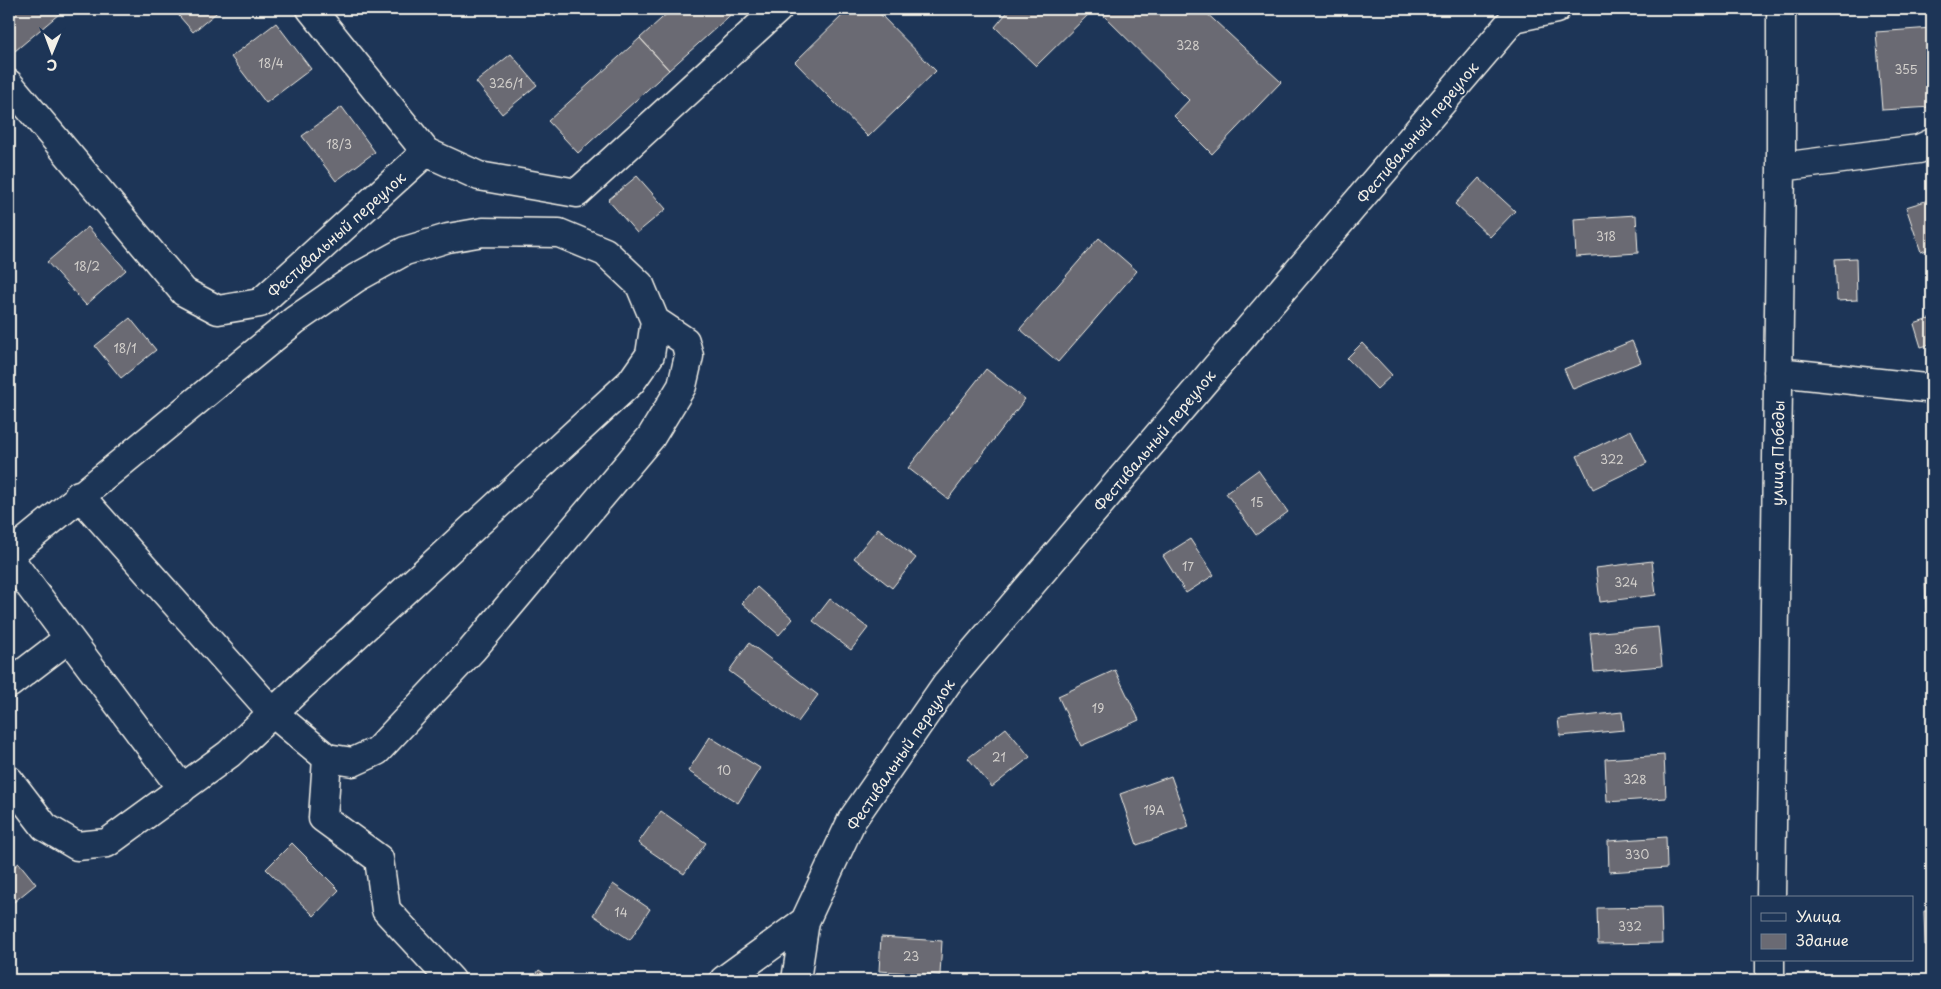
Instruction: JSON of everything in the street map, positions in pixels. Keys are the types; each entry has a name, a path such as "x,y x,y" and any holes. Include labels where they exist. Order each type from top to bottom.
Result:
{"street":[{"path":"311,9 426,152 479,176 577,193"},
{"path":"559,233 577,193 778,9"},
{"name":"Фестивальный переулок","path":"796,980 805,921 852,820 947,683 1507,13 1556,9"},
{"name":"улица Победы","path":"1771,896 1782,9"},
{"name":"Фестивальный переулок","path":"9,84 184,292 218,310 260,303 426,152"},
{"path":"1781,167 1919,149 1932,143"},
{"path":"9,780 45,827 77,846 107,843 182,789 229,754 631,382 650,355 655,321 640,285 606,252 559,233 483,232 448,238 397,255 356,278 295,320 79,496 9,556 182,789"},
{"path":"79,496 272,713 327,758 353,762 377,751 472,650 651,437 682,386 689,356 685,341 655,321"},
{"path":"1778,372 1926,388 1932,387"},
{"path":"9,684 69,638"},
{"path":"327,758 323,818 379,859 386,910 451,980"},
{"name":"Фестивальный переулок","path":"724,980 805,921"},
{"path":"1770,962 1770,980"}],"building":[{"path":"9,9 54,9 59,14 15,51 9,44"},
{"path":"173,9 221,9 193,32"},
{"path":"672,9 737,9 669,70 640,38"},
{"path":"849,9 875,9 936,71 868,137 795,62"},
{"path":"1010,9 1094,9 1036,66 995,27"},
{"path":"1097,9 1202,9 1281,82 1212,154 1174,116 1189,100"},
{"path":"276,23 311,69 266,103 231,57"},
{"path":"1932,28 1932,107 1882,110 1876,32"},
{"path":"640,38 669,70 578,153 548,121"},
{"path":"511,54 537,85 502,114 476,82"},
{"path":"342,107 375,152 336,181 302,136"},
{"path":"637,176 666,209 637,233 608,200"},
{"path":"1479,178 1515,211 1490,237 1455,204"},
{"path":"1932,199 1932,248 1921,252 1906,207"},
{"path":"1636,215 1638,253 1576,257 1574,219"},
{"path":"88,227 126,270 86,305 47,262"},
{"path":"1099,238 1137,271 1058,362 1020,329"},
{"path":"1856,258 1857,300 1837,301 1835,259"},
{"path":"130,318 156,350 121,378 95,346"},
{"path":"1932,318 1932,344 1921,347 1914,324"},
{"path":"1632,341 1641,362 1573,389 1564,369"},
{"path":"1362,343 1392,375 1377,389 1347,358"},
{"path":"986,369 1025,399 948,499 908,468"},
{"path":"1631,430 1647,463 1593,489 1577,456"},
{"path":"1932,451 1932,482 1929,482 1927,452"},
{"path":"1258,470 1288,512 1256,535 1226,493"},
{"path":"878,528 916,558 892,588 854,558"},
{"path":"1190,539 1214,575 1186,593 1163,556"},
{"path":"1652,561 1656,595 1600,602 1596,568"},
{"path":"1925,577 1932,577 1932,613 1926,613"},
{"path":"757,587 793,619 779,635 742,603"},
{"path":"830,599 868,628 851,650 813,621"},
{"path":"1658,627 1662,666 1594,672 1590,633"},
{"path":"749,643 818,695 798,722 729,671"},
{"path":"1115,670 1139,720 1081,746 1058,696"},
{"path":"1622,712 1624,730 1560,736 1558,719"},
{"path":"1006,728 1030,757 992,787 968,758"},
{"path":"710,737 760,768 738,803 688,771"},
{"path":"1664,755 1666,798 1607,802 1605,759"},
{"path":"1171,776 1189,827 1137,845 1120,794"},
{"path":"661,811 706,843 684,874 638,843"},
{"path":"1666,837 1667,868 1609,872 1608,841"},
{"path":"292,843 339,890 314,916 266,869"},
{"path":"19,863 36,884 9,906 9,870"},
{"path":"613,884 650,909 630,940 593,915"},
{"path":"1661,907 1662,943 1598,944 1597,908"},
{"path":"1924,911 1932,911 1932,945 1925,945"},
{"path":"881,937 942,941 940,975 879,971"},
{"path":"539,970 554,980 532,980"}]}
